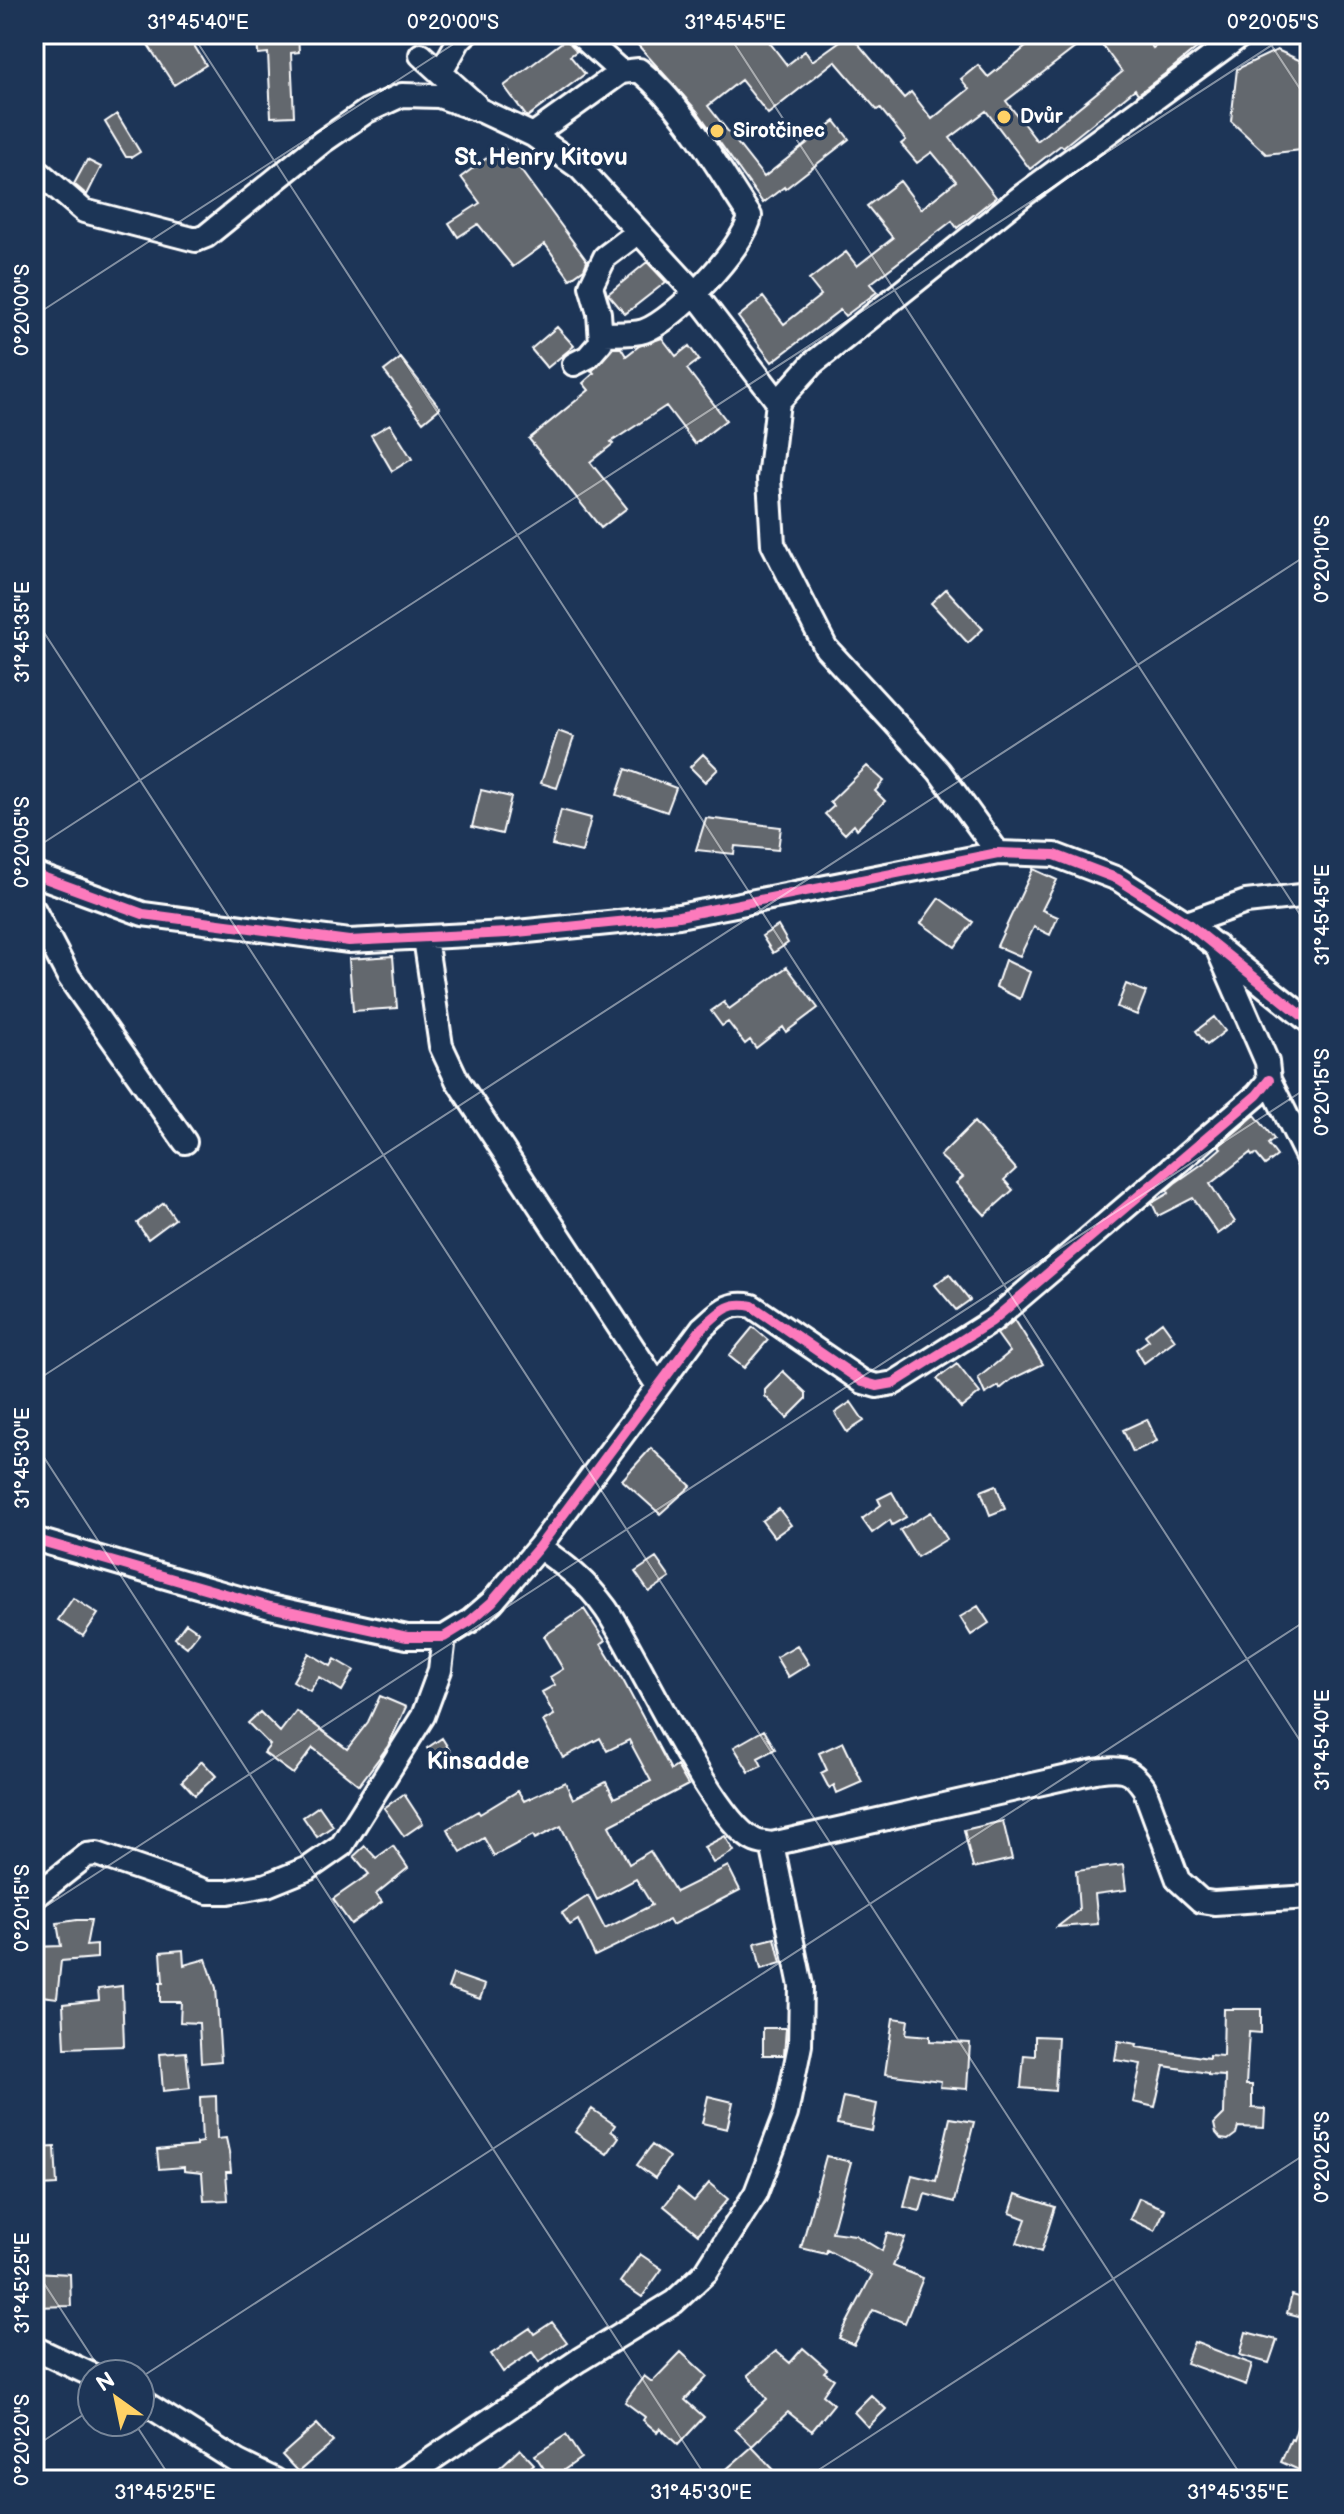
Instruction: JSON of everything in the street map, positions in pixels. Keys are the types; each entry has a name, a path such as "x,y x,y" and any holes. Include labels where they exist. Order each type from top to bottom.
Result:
{"street":[{"path":"441,72 465,34"},
{"path":"579,34 621,72"},
{"path":"998,853 939,771 826,648 773,544 769,479 778,402 813,363 1022,196 1243,34"},
{"path":"421,55 482,111"},
{"path":"533,135 621,72 639,70 655,83 699,139 750,216 748,228 732,252 671,316 643,332 601,334"},
{"path":"34,168 84,211 196,240 206,236 322,142 367,111 402,95 439,96 482,111 533,135 580,168 694,292 778,402"},
{"path":"574,364 588,357 601,342 599,313 591,286 605,257 637,233"},
{"path":"34,874 143,914 349,941 507,933 679,916 998,853 1055,855 1118,879 1187,923 1310,1022"},
{"path":"1187,923 1246,902 1310,895"},
{"path":"34,910 69,977 185,1142"},
{"path":"425,938 441,1046 457,1080 658,1386"},
{"path":"1212,941 1267,1062 1269,1080 1310,1163"},
{"path":"34,1539 270,1607 407,1637 444,1637 492,1602 539,1547 702,1328 720,1312 737,1303 752,1306 863,1382 877,1386 894,1383 992,1321 1257,1095 1269,1080"},
{"path":"539,1547 578,1574 606,1609 711,1792 753,1840 772,1844 1095,1771 1120,1768 1136,1776 1144,1788 1178,1880 1201,1901 1214,1903 1310,1897"},
{"path":"34,1897 87,1855 97,1854 208,1892 267,1885 309,1868 342,1845 423,1716 440,1670 444,1637"},
{"path":"401,2480 579,2360 674,2302 706,2272 756,2193 786,2114 800,2045 801,1986 772,1844"},
{"path":"34,2348 76,2368"},
{"path":"156,2410 238,2462 275,2480"}],"building":[{"path":"141,34 187,34 206,65 174,85"},
{"path":"257,34 298,34 299,52 291,53 294,116 271,117 268,53 258,54"},
{"path":"628,34 763,34 787,65 805,51 812,61 850,34 904,98 911,92 932,119 969,89 961,79 978,65 988,77 1042,34 1093,34 1006,101 1037,141 1122,72 1094,34 1142,34 1153,48 1171,34 1214,34 1138,94 1135,89 1063,147 1061,145 1030,169 986,111 950,138 996,197 957,228 952,221 870,284 877,292 845,316 840,310 772,362 738,317 763,297 784,324 821,295 809,280 846,252 857,266 893,238 867,206 900,181 921,209 956,181 932,152 917,163 901,144 906,140 835,61 768,114 741,80 708,106 764,177 835,121 849,139 763,203 697,111"},
{"path":"566,39 577,51 570,56 585,74 527,117 504,86"},
{"path":"1277,50 1310,65 1310,149 1266,154 1231,121 1237,69"},
{"path":"117,114 140,152 132,157 126,157 105,122"},
{"path":"503,146 587,261 584,269 570,279 545,244 513,267 478,224 458,237 449,223 480,203 461,177"},
{"path":"87,160 101,167 87,195 74,184"},
{"path":"647,262 666,282 625,314 608,294"},
{"path":"557,327 574,346 547,368 531,349"},
{"path":"662,338 676,356 689,346 699,360 687,369 726,420 695,444 666,406 611,442 613,444 590,462 627,508 601,528 529,439 589,390 583,383 613,348 621,348 626,356 639,346"},
{"path":"401,358 440,408 423,422 384,371"},
{"path":"390,424 412,459 392,471 371,435"},
{"path":"946,589 983,629 968,643 931,603"},
{"path":"558,731 574,737 557,788 541,783"},
{"path":"703,754 718,769 705,782 690,767"},
{"path":"867,766 884,781 875,791 885,801 857,829 854,825 845,834 825,814 834,806 830,802"},
{"path":"626,769 676,788 667,812 617,795"},
{"path":"481,790 511,797 502,834 472,827"},
{"path":"561,810 591,818 582,852 552,845"},
{"path":"706,818 781,827 778,850 735,846 734,854 696,850"},
{"path":"1033,869 1057,880 1042,910 1058,917 1050,935 1034,927 1020,956 997,946"},
{"path":"939,898 973,922 955,947 921,923"},
{"path":"778,926 788,943 773,953 762,936"},
{"path":"393,956 397,1008 353,1011 349,959"},
{"path":"1005,960 1030,972 1020,999 996,987"},
{"path":"787,967 818,1008 786,1032 783,1027 756,1048 750,1040 745,1044 728,1022 722,1026 711,1011 724,1002 729,1009"},
{"path":"1126,984 1146,992 1137,1015 1117,1007"},
{"path":"1214,1017 1225,1031 1207,1045 1196,1031"},
{"path":"1255,1115 1274,1139 1268,1144 1277,1156 1265,1165 1256,1154 1252,1156 1250,1153 1210,1184 1235,1222 1218,1234 1193,1198 1158,1216 1152,1203 1169,1193 1167,1190 1205,1162"},
{"path":"974,1122 1016,1169 1004,1180 1013,1190 985,1215 956,1183 963,1177 940,1156"},
{"path":"164,1203 175,1219 148,1239 137,1223"},
{"path":"949,1274 970,1300 956,1310 935,1285"},
{"path":"1015,1320 1043,1364 1012,1379 1000,1389 999,1386 985,1394 978,1378 1010,1352 997,1334"},
{"path":"1162,1322 1175,1340 1144,1363 1136,1349 1149,1340 1145,1335"},
{"path":"753,1327 768,1340 744,1368 729,1356"},
{"path":"957,1364 980,1393 961,1408 937,1379"},
{"path":"783,1371 806,1393 806,1399 787,1418 765,1396 765,1390"},
{"path":"851,1402 864,1421 847,1432 835,1413"},
{"path":"1147,1419 1157,1441 1133,1452 1123,1430"},
{"path":"651,1448 691,1486 660,1514 622,1480"},
{"path":"996,1485 1005,1509 990,1515 981,1491"},
{"path":"892,1492 906,1517 892,1525 890,1520 872,1533 862,1519 881,1505 878,1499"},
{"path":"779,1509 791,1525 774,1537 762,1521"},
{"path":"931,1512 947,1539 917,1557 900,1530"},
{"path":"656,1558 670,1578 649,1592 635,1572"},
{"path":"73,1598 98,1614 83,1636 58,1620"},
{"path":"978,1606 989,1623 971,1635 960,1617"},
{"path":"584,1609 605,1641 601,1644 671,1770 677,1766 688,1785 609,1826 629,1864 650,1851 676,1892 728,1866 740,1890 672,1925 669,1920 595,1956 578,1920 570,1925 562,1913 588,1896 605,1929 652,1905 636,1879 597,1900 561,1826 535,1839 533,1835 494,1856 484,1838 461,1852 447,1829 518,1791 524,1801 565,1782 573,1799 606,1782 614,1798 651,1781 629,1740 607,1751 600,1738 563,1758 543,1721 554,1715 542,1692 555,1685 550,1677 563,1669 544,1636"},
{"path":"186,1623 199,1632 187,1647 175,1638"},
{"path":"797,1645 809,1664 788,1677 776,1657"},
{"path":"309,1653 331,1666 335,1659 354,1670 342,1691 319,1677 310,1691 293,1681"},
{"path":"380,1696 406,1707 388,1746 359,1785 313,1748 293,1774 264,1753 270,1745 248,1723 260,1712 280,1732 296,1711 347,1749 368,1722"},
{"path":"764,1730 775,1749 758,1758 762,1766 749,1772 734,1747"},
{"path":"442,1738 452,1754 437,1764 427,1748"},
{"path":"843,1742 862,1782 837,1793 834,1785 829,1788 821,1773 827,1770 819,1753"},
{"path":"202,1761 216,1776 195,1795 182,1781"},
{"path":"404,1794 423,1823 404,1836 384,1808"},
{"path":"319,1806 333,1826 317,1837 303,1817"},
{"path":"1003,1821 1012,1859 973,1868 964,1830"},
{"path":"725,1836 734,1851 713,1863 704,1847"},
{"path":"365,1846 376,1858 393,1846 408,1868 376,1894 382,1902 351,1924 333,1899 369,1874 354,1856"},
{"path":"1123,1865 1126,1890 1095,1894 1098,1924 1057,1927 1079,1910 1076,1871"},
{"path":"91,1920 86,1946 97,1945 97,1958 61,1961 57,1998 34,1995 34,1947 61,1946 57,1923"},
{"path":"775,1938 781,1963 761,1969 755,1943"},
{"path":"183,1950 184,1965 206,1959 216,1988 221,2061 201,2063 199,2023 180,2022 181,2002 160,2002 160,1983 163,1983 161,1952"},
{"path":"453,1974 485,1985 480,1999 448,1988"},
{"path":"122,1986 124,2046 65,2048 63,2004 99,2000 98,1989"},
{"path":"1224,2009 1261,2009 1261,2033 1249,2032 1246,2085 1252,2085 1252,2108 1265,2109 1264,2128 1238,2127 1236,2134 1228,2140 1221,2139 1214,2124 1224,2114 1225,2076 1164,2066 1155,2107 1133,2102 1141,2064 1115,2060 1118,2041 1137,2044 1136,2047 1209,2058 1209,2055 1223,2056"},
{"path":"893,2018 908,2020 906,2034 930,2036 930,2041 970,2043 967,2089 940,2087 941,2081 885,2074"},
{"path":"763,2028 786,2028 784,2055 763,2055"},
{"path":"1035,2036 1058,2037 1055,2091 1021,2088 1024,2055 1035,2056"},
{"path":"186,2052 190,2088 163,2091 160,2054"},
{"path":"216,2096 217,2139 226,2138 229,2152 231,2172 226,2172 228,2200 204,2201 202,2173 184,2171 184,2167 159,2169 157,2150 196,2146 196,2143 202,2142 200,2097"},
{"path":"708,2096 733,2102 727,2129 702,2123"},
{"path":"843,2097 877,2104 872,2131 837,2124"},
{"path":"592,2109 615,2125 611,2131 619,2137 607,2154 575,2132"},
{"path":"950,2118 974,2122 954,2202 925,2194 920,2211 904,2207 912,2175 936,2181"},
{"path":"652,2145 669,2157 655,2178 637,2165"},
{"path":"55,2147 57,2185 40,2186 38,2148"},
{"path":"826,2156 851,2162 832,2232 855,2235 882,2251 887,2233 905,2238 893,2266 923,2278 905,2323 873,2310 854,2345 839,2338 872,2275 827,2250 826,2254 801,2248"},
{"path":"709,2183 728,2199 698,2234 664,2206 678,2188 694,2201"},
{"path":"1016,2194 1055,2207 1041,2252 1017,2243 1026,2219 1010,2213"},
{"path":"1139,2198 1165,2209 1155,2231 1130,2219"},
{"path":"640,2254 662,2269 642,2297 620,2282"},
{"path":"34,2272 70,2274 71,2306 34,2307"},
{"path":"1292,2295 1310,2300 1310,2319 1287,2313"},
{"path":"552,2322 567,2342 539,2362 532,2352 503,2372 491,2354 530,2328 534,2334"},
{"path":"1246,2332 1277,2340 1269,2363 1240,2355"},
{"path":"1194,2342 1252,2364 1246,2385 1186,2363"},
{"path":"803,2348 834,2379 823,2395 834,2404 812,2431 788,2412 752,2446 735,2429 767,2399 748,2375 776,2351 790,2363"},
{"path":"681,2352 707,2376 685,2400 704,2417 678,2445 660,2428 657,2432 643,2420 645,2417 625,2402 644,2376 652,2382"},
{"path":"871,2395 886,2409 868,2427 854,2412"},
{"path":"1307,2399 1310,2399 1310,2475 1281,2462 1293,2440"},
{"path":"317,2424 333,2442 298,2472 282,2455"},
{"path":"566,2435 581,2458 551,2479 535,2455"},
{"path":"752,2447 776,2472 767,2480 714,2480"},
{"path":"520,2449 534,2464 518,2480 486,2480"}],"cycle path":[{"path":"34,874 143,914 349,941 507,933 679,916 998,853 1055,855 1118,879 1187,923 1310,1022"},
{"path":"34,1539 270,1607 407,1637 444,1637 492,1602 539,1547 702,1328 719,1313 737,1305 752,1306 863,1382 877,1386 894,1383 992,1321 1257,1095 1269,1080"}],"place":[{"name":"Dvůr","path":"1004,117"},
{"name":"Sirotčinec","path":"717,131"}],"district":[{"name":"St. Henry Kitovu","path":"541,157"},
{"name":"Kinsadde","path":"478,1761"}]}
